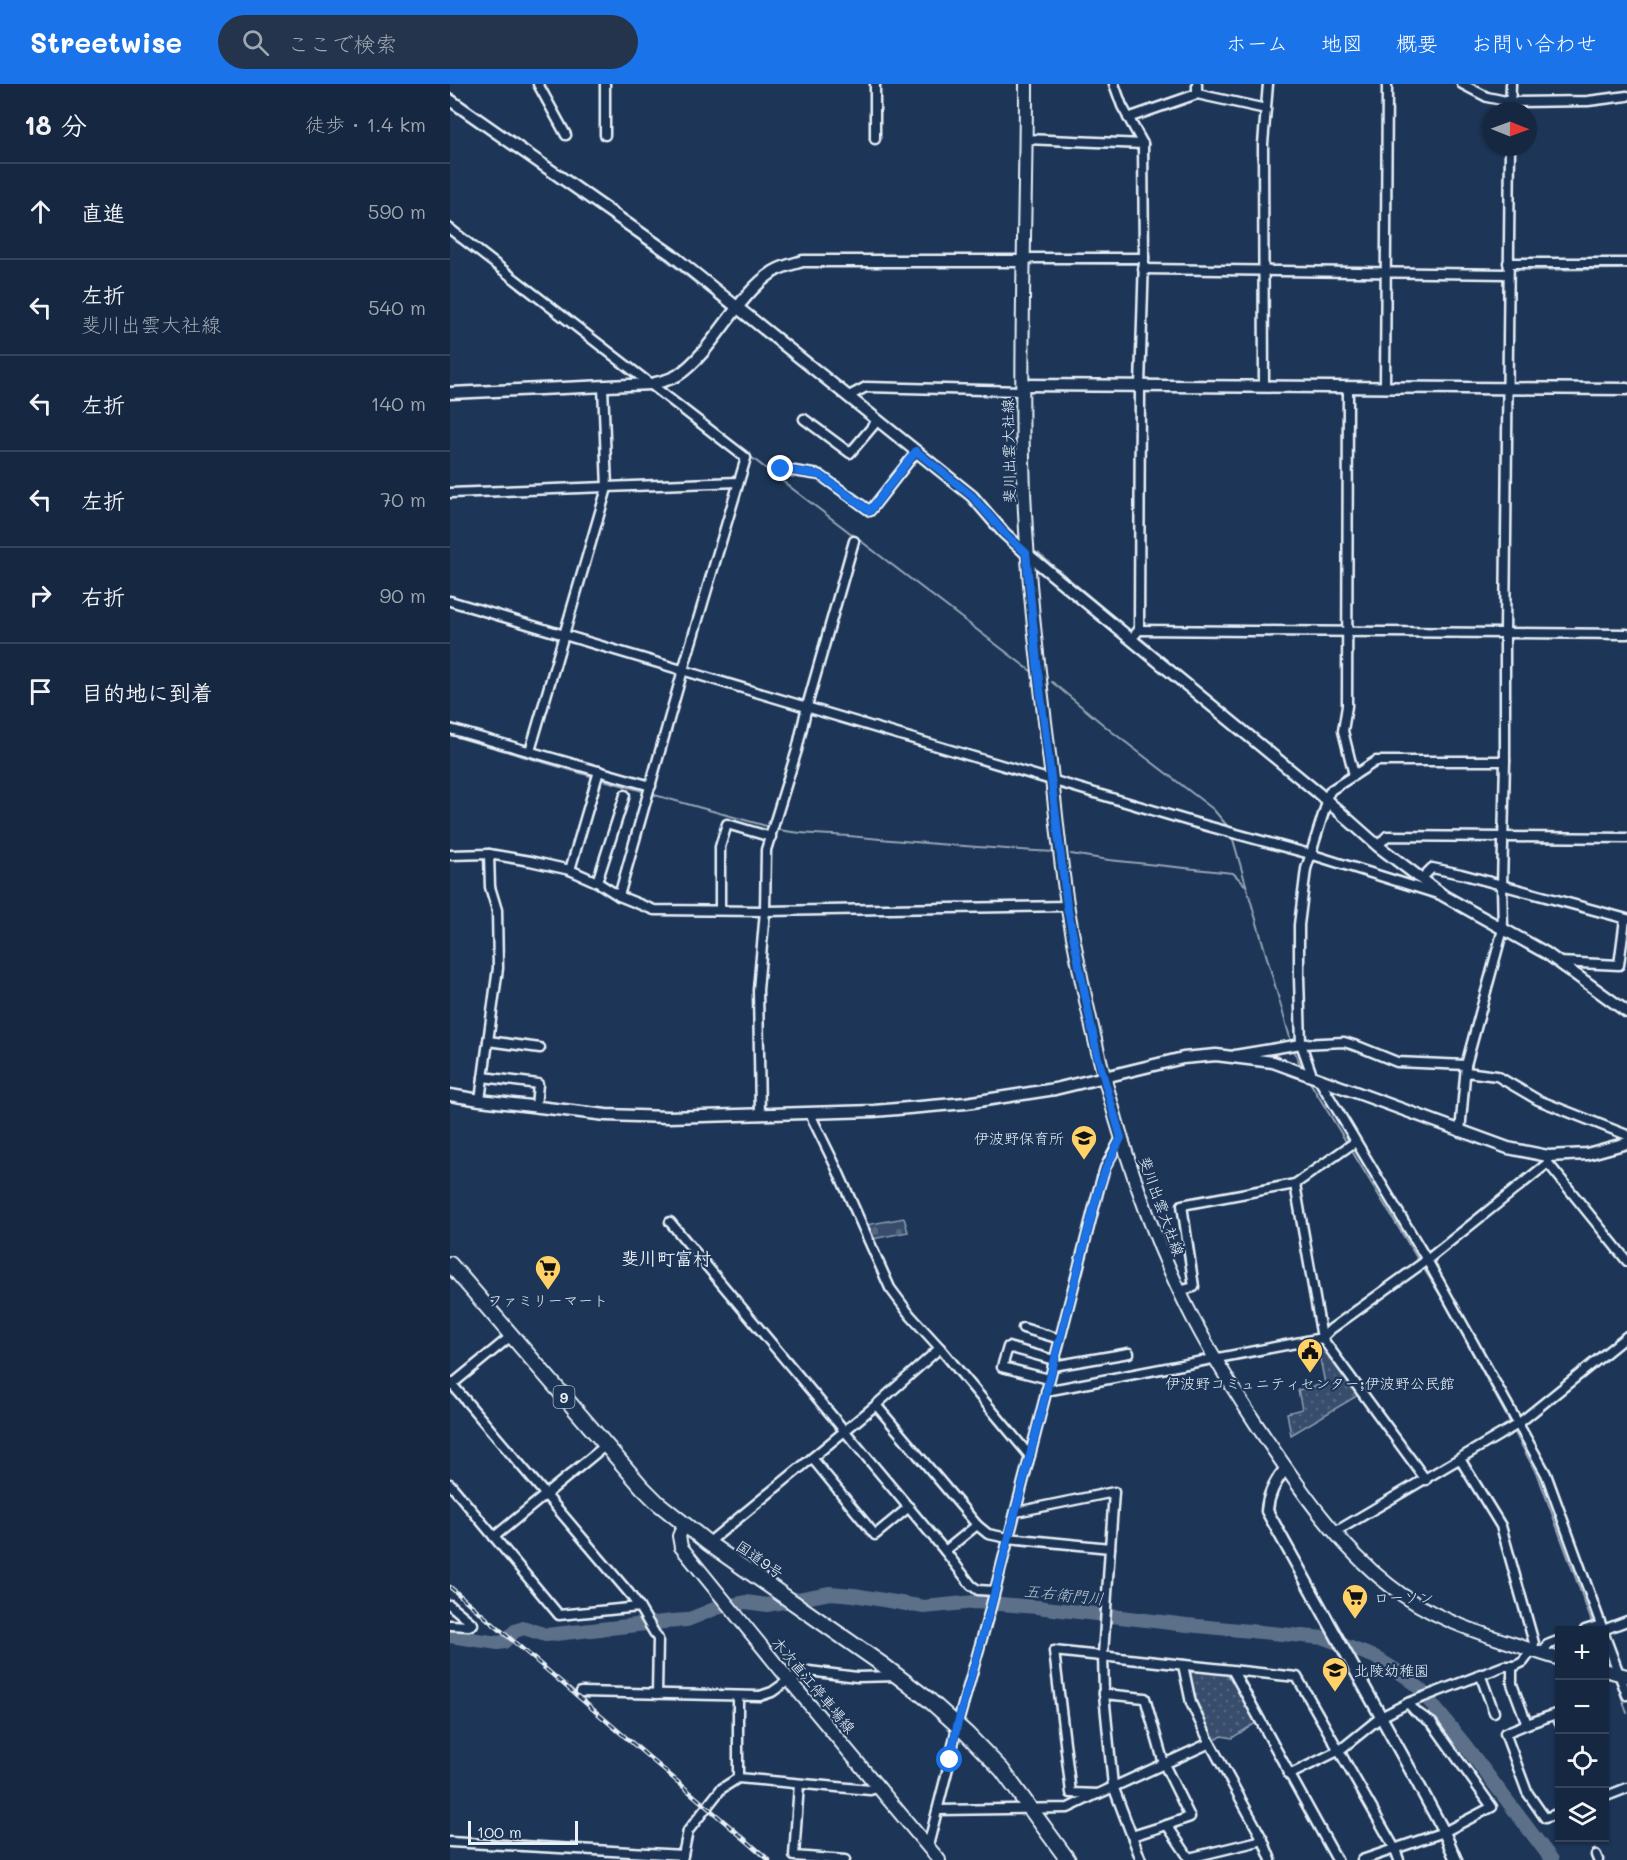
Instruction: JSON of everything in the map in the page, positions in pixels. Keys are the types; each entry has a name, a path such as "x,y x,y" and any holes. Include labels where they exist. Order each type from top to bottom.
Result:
{"highway":[{"name":"国道9号","path":"450,1264 642,1487 684,1525 708,1543 930,1700 1002,1770 1068,1860"}],"main road":[{"name":"斐川出雲大社線","path":"1026,84 1023,261 1023,458 1026,553 1067,906 1097,1054 1121,1138 1179,1292 1248,1413 1335,1532 1390,1587 1419,1605 1464,1628 1555,1658"},
{"name":"木次直江停車場線","path":"684,1525 680,1536 681,1547 939,1860"}],"street":[{"path":"538,84 566,135"},
{"path":"605,84 605,135"},
{"path":"874,139 875,84"},
{"path":"1113,84 1143,144 1144,258 1135,634"},
{"path":"1197,84 1197,94"},
{"path":"1264,387 1263,144 1268,84"},
{"path":"1385,388 1387,84"},
{"path":"1461,84 1498,102"},
{"path":"1510,102 1511,84"},
{"path":"1128,118 1197,94 1266,109"},
{"path":"1537,105 1627,96"},
{"path":"450,100 672,255 849,396 972,496 1004,533 1026,553 1135,634 1378,846 1444,896 1559,962 1627,1012"},
{"path":"1026,139 1143,144"},
{"path":"1460,1132 1466,1068 1503,929 1510,156"},
{"path":"450,230 746,458 619,896"},
{"path":"450,393 651,384 666,380 678,375 698,356 763,279 785,266 803,261 1023,261 1031,258 1144,258"},
{"path":"1508,263 1627,263"},
{"path":"1143,269 1508,274"},
{"path":"530,751 607,488 603,386"},
{"path":"849,396 866,387 1627,389"},
{"path":"1348,388 1347,706 1343,731 1354,774"},
{"path":"804,419 850,453 878,420"},
{"path":"781,469 820,475 870,511 916,451"},
{"path":"450,493 738,482"},
{"path":"760,1115 758,990 765,911 766,850 797,750 807,706 854,541"},
{"path":"450,601 1310,854 1444,896"},
{"path":"1135,634 1347,632 1627,634"},
{"path":"450,729 651,786"},
{"path":"1505,761 1376,761 1331,790 1306,869 1299,925 1301,1044 1315,1076 1426,1260 1546,1474 1602,1626"},
{"path":"570,870 598,771"},
{"path":"597,882 625,795"},
{"path":"720,910 720,847 727,824 771,837"},
{"path":"1378,846 1387,836 1627,838"},
{"path":"450,855 489,855 570,870 597,882 619,896 654,910 765,911 1067,906"},
{"path":"480,1100 498,968 497,910 490,887 489,855"},
{"path":"1422,878 1432,868 1626,919 1619,965 1559,962"},
{"path":"488,1041 540,1047"},
{"path":"1229,1056 1301,1044 1344,1042 1396,1062 1466,1068 1497,1076 1538,1100 1627,1135"},
{"path":"450,1095 606,1115 668,1118 874,1111 966,1103 1055,1089 1183,1058 1216,1055 1273,1062 1460,1132 1548,1159 1587,1154 1627,1143"},
{"path":"483,1077 538,1084 536,1107"},
{"path":"810,1114 890,1288 910,1315 1030,1455"},
{"path":"928,1846 957,1726 1016,1512 1099,1188 1121,1138"},
{"path":"1179,1292 1194,1287 1182,1205 1294,1184 1354,1142"},
{"path":"1046,1391 1322,1338 1331,1329 1426,1260 1548,1159"},
{"path":"1548,1159 1627,1261"},
{"path":"1294,1184 1322,1338 1426,1480"},
{"path":"670,1222 909,1507 971,1585 978,1590 994,1592"},
{"path":"1023,1328 1060,1339"},
{"path":"511,1336 451,1384 639,1607 658,1639 657,1694"},
{"path":"1335,1532 1518,1424 1627,1336"},
{"path":"1049,1379 1002,1367 1008,1347 1054,1363 1130,1353"},
{"path":"708,1543 876,1405 940,1348"},
{"path":"876,1405 977,1525 988,1534 1110,1548"},
{"path":"494,1537 606,1445"},
{"path":"812,1458 875,1535 909,1507"},
{"path":"1289,1775 1340,1750 1380,1717 1408,1703 1480,1674 1523,1662 1532,1650 1534,1643 1501,1526 1460,1459"},
{"path":"1286,1468 1268,1498 1267,1512 1444,1832 1456,1860"},
{"path":"450,1484 559,1615 639,1607"},
{"path":"1016,1512 1114,1492 1103,1655 1104,1694 1113,1786 1141,1860"},
{"path":"945,1551 977,1525"},
{"path":"450,1605 473,1624 470,1626 450,1625"},
{"path":"1609,1628 1627,1621"},
{"path":"1545,1655 1547,1645 1555,1642"},
{"path":"1609,1644 1623,1675 1627,1695"},
{"path":"1098,1794 1071,1793 1054,1651 1297,1677 1340,1750 1399,1860"},
{"path":"1183,1665 1191,1703 1263,1840 1271,1860"},
{"path":"1512,1666 1512,1684 1527,1724"},
{"path":"581,1692 760,1696 772,1692 808,1671 857,1677 898,1676"},
{"path":"1233,1671 1337,1860"},
{"path":"1480,1674 1494,1712"},
{"path":"1104,1694 1145,1698 1164,1764 1190,1816 1132,1836"},
{"path":"738,1696 738,1778"},
{"path":"1362,1860 1444,1832 1492,1807 1432,1723 1408,1703"},
{"path":"1555,1714 1505,1733 1527,1792 1545,1818 1555,1815"},
{"path":"938,1810 1068,1808 1210,1743"},
{"path":"450,1842 682,1858 688,1831 721,1789 738,1778 870,1791 880,1787"},
{"path":"799,1784 794,1856 840,1860"},
{"path":"1609,1795 1627,1788"},
{"path":"1167,1825 1189,1858 1263,1840"}],"green space":[{"path":"904,1218 908,1232 873,1239 866,1225"},
{"path":"1324,1343 1360,1394 1291,1435 1287,1413 1302,1409 1298,1390 1325,1384 1318,1348"},
{"path":"1193,1672 1229,1673 1256,1723 1232,1738 1222,1736 1214,1741 1196,1705 1189,1674"}],"waterway":[{"path":"509,147 660,255 731,311"},
{"path":"450,222 487,252"},
{"path":"1052,263 1142,264"},
{"path":"1148,265 1382,268"},
{"path":"1388,268 1505,270"},
{"path":"1511,270 1627,269"},
{"path":"736,314 797,362"},
{"path":"726,438 1031,671"},
{"path":"1038,553 1132,632"},
{"path":"1137,635 1229,713"},
{"path":"1052,682 1111,731 1213,809 1229,828"},
{"path":"450,735 594,777"},
{"path":"600,779 646,792"},
{"path":"651,794 770,827"},
{"path":"776,829 1055,852"},
{"path":"1371,833 1380,841"},
{"path":"1232,836 1293,1048 1302,1069"},
{"path":"1071,854 1233,873 1245,885"},
{"path":"1427,877 1449,893"},
{"path":"1602,987 1627,1005"},
{"path":"1308,1079 1347,1143"},
{"path":"1350,1148 1419,1261"},
{"path":"1422,1266 1446,1304 1512,1426"},
{"path":"1514,1431 1539,1478 1593,1625"},
{"name":"五右衛門川","path":"450,1636 498,1643 504,1642 515,1631 524,1628 546,1635 687,1620 717,1608 746,1602 767,1605 830,1593 924,1607 975,1602 1324,1638 1375,1657 1419,1688 1552,1860"},
{"path":"1616,1681 1627,1713"}],"railway":[{"path":"450,1587 769,1860"}],"place":[{"name":"伊波野保育所","path":"1084,1161"},
{"name":"ファミリーマート","path":"548,1291"},
{"name":"伊波野コミュニティセンター;伊波野公民館","path":"1310,1374"},
{"name":"ローソン","path":"1355,1620"},
{"name":"北陵幼稚園","path":"1335,1693"}],"district":[{"name":"斐川町富村","path":"666,1258"}],"route":[{"path":"781,469 820,475 870,511 916,451 972,496 1004,533 1026,553 1038,672 1067,906 1097,1054 1121,1138 1106,1168 1083,1246 950,1760"}]}
